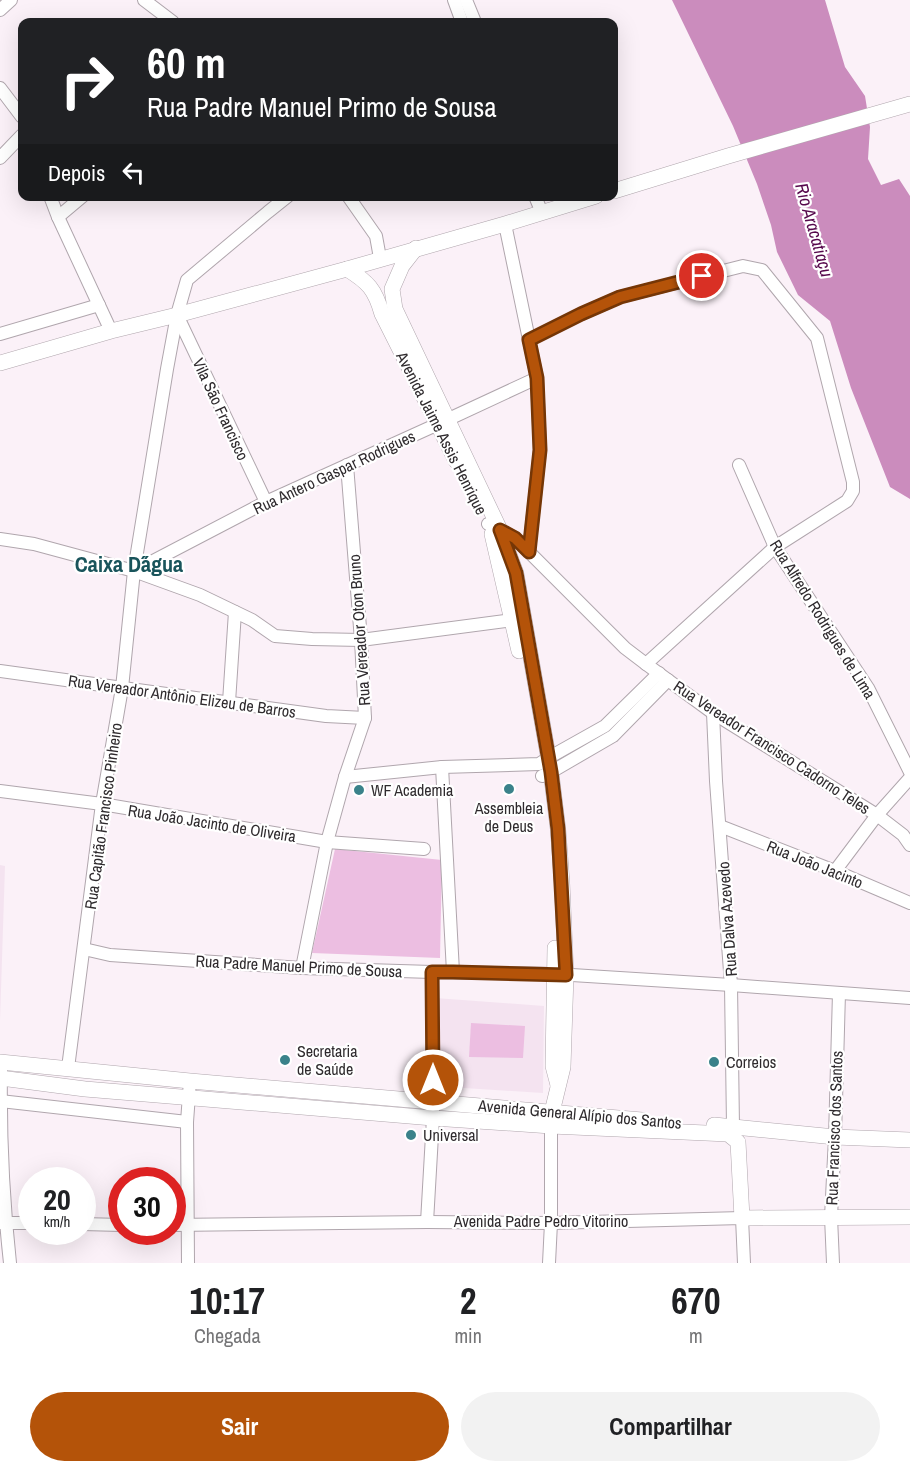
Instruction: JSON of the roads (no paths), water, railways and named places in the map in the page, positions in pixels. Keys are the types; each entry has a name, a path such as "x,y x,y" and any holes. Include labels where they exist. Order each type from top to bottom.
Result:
{"main road":[{"path":"618,190 910,104"},
{"path":"0,363 111,331 347,269 580,201"},
{"path":"392,289 402,266 416,248"},
{"path":"380,258 387,271 395,309 442,422"},
{"path":"377,296 375,273 380,258"},
{"name":"Avenida Jaime Assis Henrique","path":"347,269 363,279 377,296 382,314 442,422 494,527 493,537 545,767 561,974 553,1066 558,1087 551,1119"},
{"path":"494,527 516,573 545,767"},
{"name":"Avenida General Alípio dos Santos","path":"1,1062 433,1102 551,1119 728,1134 738,1142 742,1218"},
{"name":"Avenida General Alípio dos Santos","path":"0,1078 86,1089 433,1118 645,1121 733,1126 835,1137 910,1140"},
{"name":"Avenida Padre Pedro Vitorino","path":"742,1218 910,1217"}],"street":[{"path":"0,10 11,0"},
{"path":"144,0 163,18"},
{"path":"454,0 461,18"},
{"path":"466,0 473,18"},
{"path":"0,88 18,112"},
{"path":"0,158 18,139"},
{"path":"52,201 111,331"},
{"path":"58,216 77,201"},
{"name":"Rua Capitão Francisco Pinheiro","path":"68,1068 102,804 122,688 134,571 177,315 187,280 282,201"},
{"path":"352,201 376,236 380,258"},
{"path":"537,201 542,213"},
{"path":"505,224 537,378 540,450 529,552"},
{"path":"529,340 620,297 743,266 762,270 817,338 853,482 853,491 848,501 775,547 646,664"},
{"path":"0,334 99,304"},
{"name":"Vila São Francisco","path":"177,315 266,502"},
{"name":"Rua Antero Gaspar Rodrigues","path":"134,571 266,502 537,378"},
{"name":"Rua Vereador Oton Bruno","path":"302,968 327,842 345,777 365,718 347,465"},
{"name":"Rua Alfredo Rodrigues de Lima","path":"739,465 775,547 868,688 910,772"},
{"name":"Rua Vereador Francisco Cadorno Teles","path":"494,527 515,538 625,648 713,713 877,815 903,835 910,845"},
{"path":"0,539 34,544 134,571 200,595 252,620 274,636 361,640 513,620"},
{"path":"229,702 235,612"},
{"name":"Rua Vereador Antônio Elizeu de Barros","path":"0,671 326,716 365,718"},
{"path":"345,777 442,767 545,767 613,736 663,677"},
{"name":"Rua Dalva Azevedo","path":"713,713 731,985 733,1126"},
{"path":"442,767 453,972"},
{"path":"835,871 877,815 910,778"},
{"name":"Rua João Jacinto de Oliveira","path":"0,791 102,804 327,842 424,849"},
{"name":"Rua João Jacinto","path":"720,826 910,903"},
{"name":"Rua Padre Manuel Primo de Sousa","path":"84,949 110,955 302,968 561,974 910,998"},
{"path":"427,1222 433,1118 432,972"},
{"name":"Rua Francisco dos Santos","path":"833,1263 831,1217 839,993"},
{"path":"1,1062 3,1222 10,1263"},
{"path":"188,1263 187,1122 190,1081"},
{"path":"0,1101 187,1122"},
{"path":"549,1263 551,1119"},
{"path":"742,1218 744,1263"},
{"name":"Avenida Padre Pedro Vitorino","path":"188,1226 427,1222 551,1223 742,1218"},
{"path":"3,1222 18,1223"}],"water":[{"name":"Rio Aracatiaçu","path":"672,0 825,0 845,67 865,96 870,127 868,159 881,185 899,179 910,196 910,499 890,487 851,388 830,321 798,295 777,252 771,225 757,184 733,126"}],"place":[{"name":"Assembleia de Deus","path":"509,789"},
{"name":"WF Academia","path":"359,790"},
{"name":"Secretaria de Saúde","path":"285,1060"},
{"name":"Correios","path":"714,1062"},
{"name":"Universal","path":"411,1135"}],"district":[{"name":"Caixa D´água","path":"129,564"}]}
